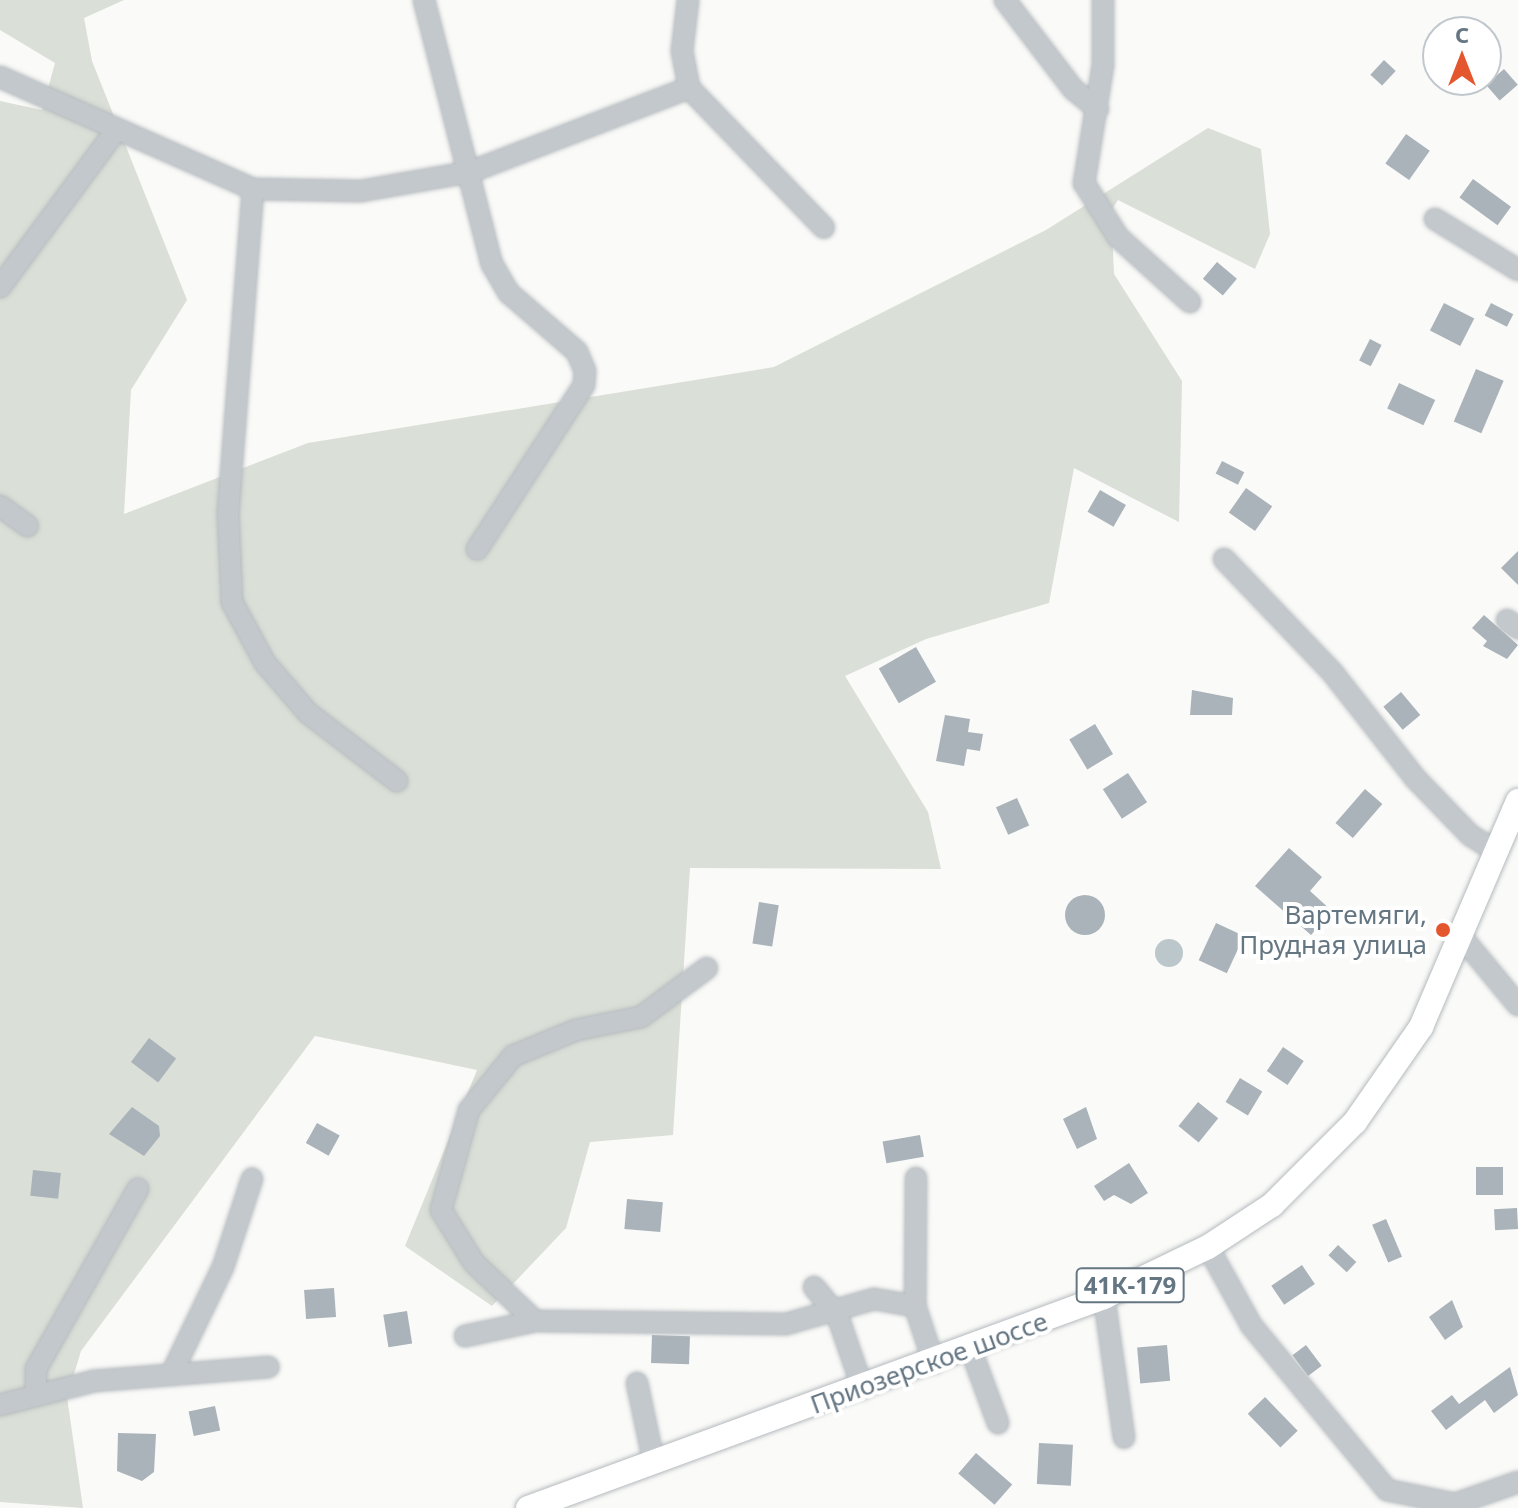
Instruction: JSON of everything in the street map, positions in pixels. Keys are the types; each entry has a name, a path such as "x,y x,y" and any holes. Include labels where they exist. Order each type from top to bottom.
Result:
{"main road":[{"name":"Приозерское шоссе","path":"528,1508 971,1350 1104,1297 1208,1247 1297,1187 1355,1122 1421,1027 1518,801"}],"street":[{"path":"424,0 492,264 509,293 577,352 585,371 584,385 477,549"},
{"path":"688,0 682,51 689,88 824,228"},
{"path":"1005,0 1073,89 1098,109"},
{"path":"1103,0 1098,109 1084,183 1092,206 1190,302"},
{"path":"0,77 253,189 361,191 470,172 689,88"},
{"path":"0,287 116,130"},
{"path":"253,189 228,513 232,602 265,663 308,713 397,781"},
{"path":"1435,219 1518,270"},
{"path":"0,506 28,526"},
{"path":"1224,559 1332,672 1415,778 1496,851"},
{"path":"1460,935 1518,1005"},
{"path":"535,1321 474,1263 441,1210 469,1110 513,1056 576,1030 641,1017 707,968"},
{"path":"916,1178 915,1306 934,1363"},
{"path":"171,1375 223,1267 252,1179"},
{"path":"36,1394 36,1369 138,1189"},
{"path":"1208,1247 1251,1325 1387,1490 1455,1504 1518,1482"},
{"path":"814,1287 837,1314 863,1389"},
{"path":"1104,1297 1124,1438"},
{"path":"465,1336 535,1321 771,1324 837,1314 874,1299 915,1306"},
{"path":"971,1350 998,1423"},
{"path":"0,1405 36,1394 171,1375 268,1367"},
{"path":"637,1383 654,1463"}],"shaded area":[{"path":"0,0 124,0 84,18 92,61 187,300 131,390 124,514 308,443 774,367 1046,230 1208,128 1261,149 1270,234 1255,269 1118,200 1111,211 1114,274 1182,381 1179,522 1074,468 1049,603 926,639 845,676 928,812 941,869 690,868 673,1135 590,1142 566,1228 492,1306 405,1246 477,1070 315,1036 81,1351 67,1397 83,1508 0,1502 0,101 42,110 55,63 0,30"},
{"path":"1169,939 1179,943 1183,953 1179,963 1169,967 1159,963 1155,953 1159,943"}],"building":[{"path":"1384,60 1396,71 1382,86 1370,75"},
{"path":"1504,69 1518,85 1500,101 1496,96 1502,96"},
{"path":"1406,134 1430,151 1409,180 1385,163"},
{"path":"1473,179 1511,207 1498,225 1459,198"},
{"path":"1217,262 1237,279 1223,296 1203,279"},
{"path":"1444,303 1474,318 1460,346 1430,331"},
{"path":"1491,303 1513,314 1507,327 1485,315"},
{"path":"1370,339 1382,345 1371,366 1359,360"},
{"path":"1476,369 1504,381 1481,433 1454,421"},
{"path":"1399,383 1435,400 1423,425 1387,408"},
{"path":"1222,461 1244,472 1238,485 1216,473"},
{"path":"1246,488 1272,506 1255,531 1229,513"},
{"path":"1100,490 1126,505 1113,527 1088,512"},
{"path":"1518,551 1518,585 1501,568"},
{"path":"1484,615 1518,645 1507,659 1483,646 1487,641 1472,628"},
{"path":"916,647 936,682 899,703 879,668"},
{"path":"1192,690 1233,698 1232,715 1190,715"},
{"path":"1401,692 1420,715 1403,730 1383,707"},
{"path":"945,715 970,719 968,732 983,734 980,751 967,749 964,766 936,761"},
{"path":"1095,724 1113,754 1087,769 1069,739"},
{"path":"1128,773 1147,802 1122,819 1103,789"},
{"path":"1365,789 1382,804 1353,838 1335,823"},
{"path":"1017,798 1029,825 1008,835 996,807"},
{"path":"1289,848 1322,877 1310,891 1332,911 1311,935 1255,886"},
{"path":"1085,895 1099,901 1105,915 1099,929 1085,935 1071,929 1065,915 1071,901"},
{"path":"759,902 779,905 772,947 752,943"},
{"path":"1216,923 1244,936 1227,973 1199,960"},
{"path":"149,1038 176,1058 158,1082 131,1062"},
{"path":"1283,1047 1304,1061 1288,1085 1267,1071"},
{"path":"1240,1078 1262,1091 1248,1115 1226,1102"},
{"path":"1198,1102 1218,1118 1199,1142 1178,1126"},
{"path":"132,1107 159,1126 160,1136 144,1156 109,1134"},
{"path":"1086,1107 1097,1139 1077,1149 1063,1119"},
{"path":"317,1123 340,1136 329,1156 306,1143"},
{"path":"920,1135 924,1157 886,1163 883,1142"},
{"path":"1129,1163 1148,1193 1131,1204 1114,1195 1104,1201 1094,1186"},
{"path":"1476,1167 1503,1167 1503,1195 1476,1195"},
{"path":"33,1170 61,1173 58,1199 30,1196"},
{"path":"627,1199 663,1202 660,1232 624,1229"},
{"path":"1517,1208 1518,1229 1495,1230 1494,1209"},
{"path":"1386,1219 1402,1257 1388,1263 1372,1225"},
{"path":"1338,1245 1356,1262 1347,1272 1328,1255"},
{"path":"1302,1265 1315,1284 1284,1305 1271,1286"},
{"path":"334,1288 336,1317 306,1319 304,1290"},
{"path":"1452,1300 1463,1327 1445,1340 1429,1317"},
{"path":"407,1311 412,1344 388,1347 383,1315"},
{"path":"652,1335 690,1336 689,1364 651,1363"},
{"path":"1167,1345 1170,1381 1140,1383 1137,1348"},
{"path":"1306,1345 1322,1366 1308,1376 1292,1355"},
{"path":"1510,1367 1518,1395 1494,1413 1485,1400 1446,1430 1431,1411 1452,1395 1459,1404"},
{"path":"1265,1397 1298,1431 1280,1447 1248,1414"},
{"path":"215,1406 220,1430 194,1436 189,1412"},
{"path":"118,1433 156,1434 154,1472 142,1481 117,1471"},
{"path":"1039,1443 1073,1445 1071,1486 1037,1484"},
{"path":"976,1453 1012,1484 995,1505 958,1473"}],"place":[{"name":"Вартемяги, Прудная улица","path":"1443,930"}]}
